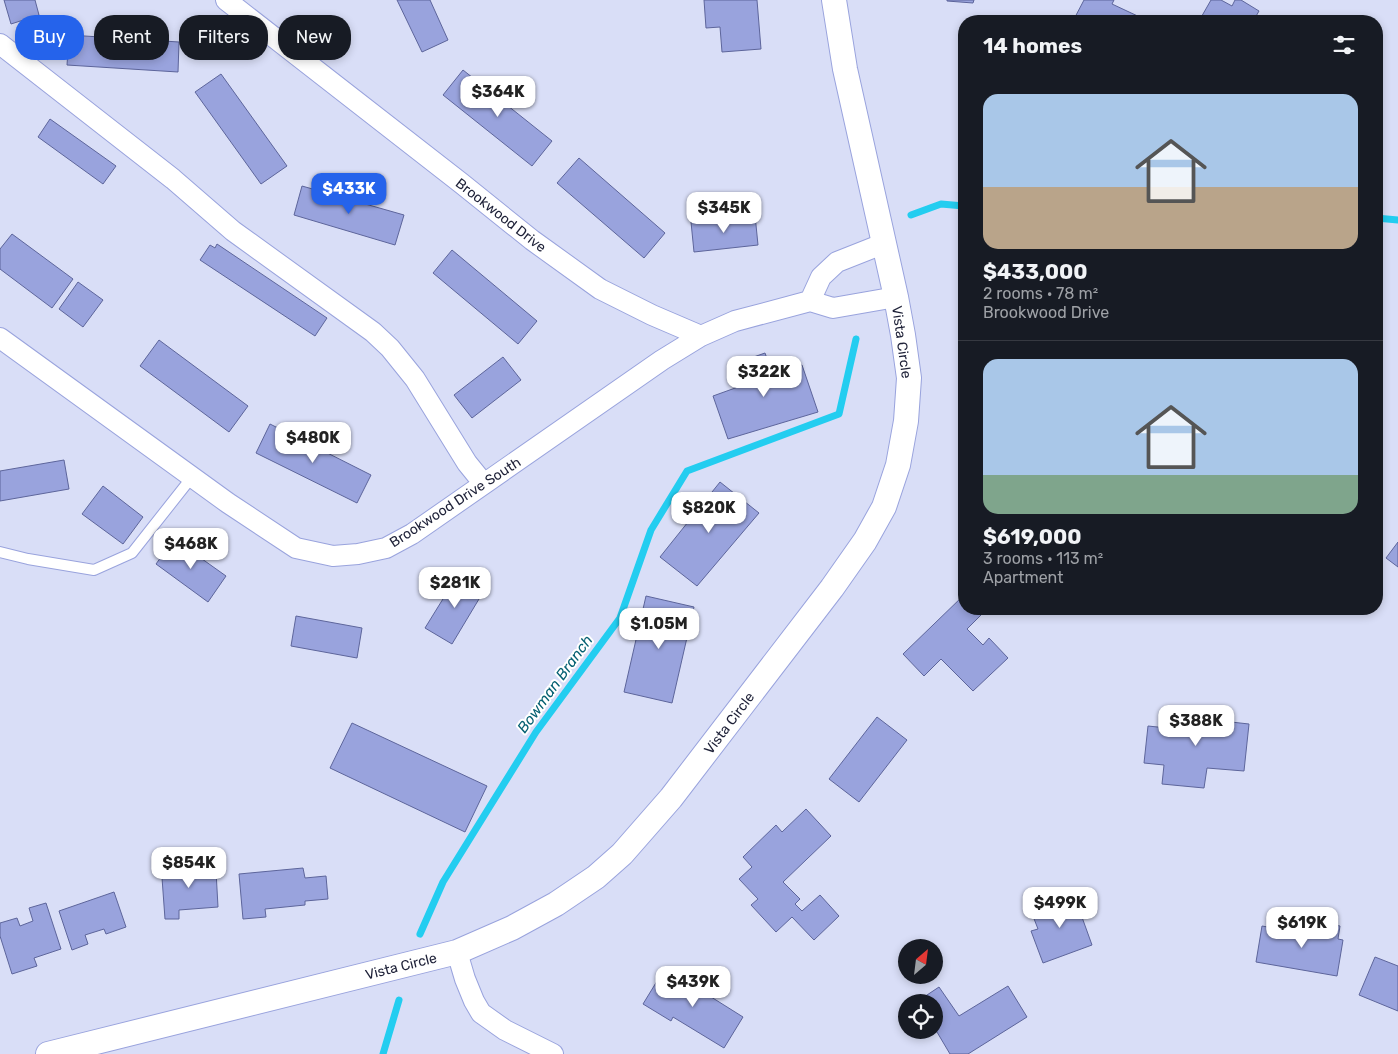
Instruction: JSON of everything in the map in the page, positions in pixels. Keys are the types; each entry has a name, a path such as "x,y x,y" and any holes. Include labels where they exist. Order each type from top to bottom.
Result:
{"street":[{"name":"Brookwood Drive","path":"226,0 532,240 600,289 652,315 702,336"},
{"name":"Vista Circle","path":"48,1054 457,952 512,928 556,904 596,877 622,854 671,798 832,588 865,541 884,507 898,465 906,421 909,378 896,297 845,69 834,0"},
{"path":"0,44 165,173 233,230 373,332 390,348 415,379 467,464 484,484"},
{"path":"810,301 821,277 837,262 884,244"},
{"path":"702,336 736,321 810,301 833,308 896,297"},
{"name":"Brookwood Drive South","path":"0,338 228,503 296,548 333,556 358,554 386,548 412,534 662,360 702,336"},
{"path":"457,952 474,1002 481,1013 505,1030 554,1054"}],"lane":[{"path":"0,552 28,560 94,570 132,553 192,477"}],"building":[{"path":"4,0 35,0 39,15 15,15 15,23 11,24"},
{"path":"397,0 430,0 448,40 422,52"},
{"path":"704,0 757,0 761,49 722,52 720,27 706,28"},
{"path":"947,0 974,0 973,3"},
{"path":"1084,0 1114,0 1112,4 1135,15 1076,15"},
{"path":"1211,0 1221,0 1232,6 1235,0 1241,0 1259,11 1257,15 1202,15"},
{"path":"84,36 94,37 94,60 169,60 169,41 179,42 178,72 67,65 67,60 84,60"},
{"path":"463,70 552,141 532,166 443,95"},
{"path":"221,74 287,166 261,184 195,92"},
{"path":"50,119 116,166 103,184 38,137"},
{"path":"579,158 665,233 644,258 557,183"},
{"path":"302,186 404,215 395,245 294,215"},
{"path":"755,215 758,245 694,252 691,222"},
{"path":"12,234 73,279 52,308 0,269 0,249"},
{"path":"217,244 327,318 315,336 200,260 210,245 215,248"},
{"path":"452,250 537,321 518,344 433,273"},
{"path":"78,282 103,300 83,327 59,309"},
{"path":"159,340 248,406 229,432 140,366"},
{"path":"765,353 773,375 802,365 818,412 728,439 713,396 738,387 731,365"},
{"path":"503,357 521,380 472,418 454,395"},
{"path":"270,424 371,475 357,503 256,453"},
{"path":"64,460 69,489 0,501 0,471"},
{"path":"720,482 759,513 697,586 660,557"},
{"path":"103,486 143,517 123,544 82,514"},
{"path":"174,539 226,576 208,602 156,564"},
{"path":"1398,542 1398,567 1386,558"},
{"path":"459,573 485,589 452,644 425,628"},
{"path":"646,596 694,607 672,703 624,692"},
{"path":"958,601 958,615 981,615 967,629 983,645 989,638 1008,658 973,691 941,659 924,676 903,654"},
{"path":"296,616 362,628 357,658 291,646"},
{"path":"1169,707 1214,712 1213,720 1249,724 1244,771 1207,768 1204,788 1162,784 1164,765 1144,763 1148,726 1167,728"},
{"path":"877,717 907,740 859,802 829,779"},
{"path":"352,723 487,786 465,832 330,768"},
{"path":"806,809 831,836 783,882 800,899 795,904 802,911 820,895 839,916 814,940 792,917 776,932 751,905 758,899 739,879 752,867 743,857 776,825 782,832"},
{"path":"207,858 208,872 216,871 218,907 179,910 179,919 165,919 161,864 176,863 177,875 194,874 193,859"},
{"path":"303,868 305,878 326,876 328,899 305,901 305,905 265,909 266,917 243,919 239,874"},
{"path":"114,892 126,927 106,934 104,929 85,935 88,944 72,950 59,911"},
{"path":"1074,895 1092,945 1043,963 1031,931 1038,929 1031,911"},
{"path":"46,903 61,949 34,958 37,966 12,974 0,936 0,923 17,918 20,926 33,921 29,908"},
{"path":"1320,922 1340,926 1338,939 1343,940 1337,976 1256,962 1262,926 1318,936"},
{"path":"1375,957 1398,966 1398,1011 1359,995"},
{"path":"665,968 743,1017 724,1048 673,1017 671,1021 643,1004"},
{"path":"1008,986 1027,1017 968,1054 950,1054 941,1039 943,1039 943,994 928,994 939,987 959,1016"}],"waterway":[{"name":"Bowman Branch","path":"911,215 941,204 958,205"},
{"name":"Bowman Branch","path":"1383,219 1398,220"},
{"name":"Bowman Branch","path":"420,934 443,882 536,732 620,618 651,530 687,471 839,414 856,339"},
{"name":"Bowman Branch","path":"383,1054 399,1000"}]}
